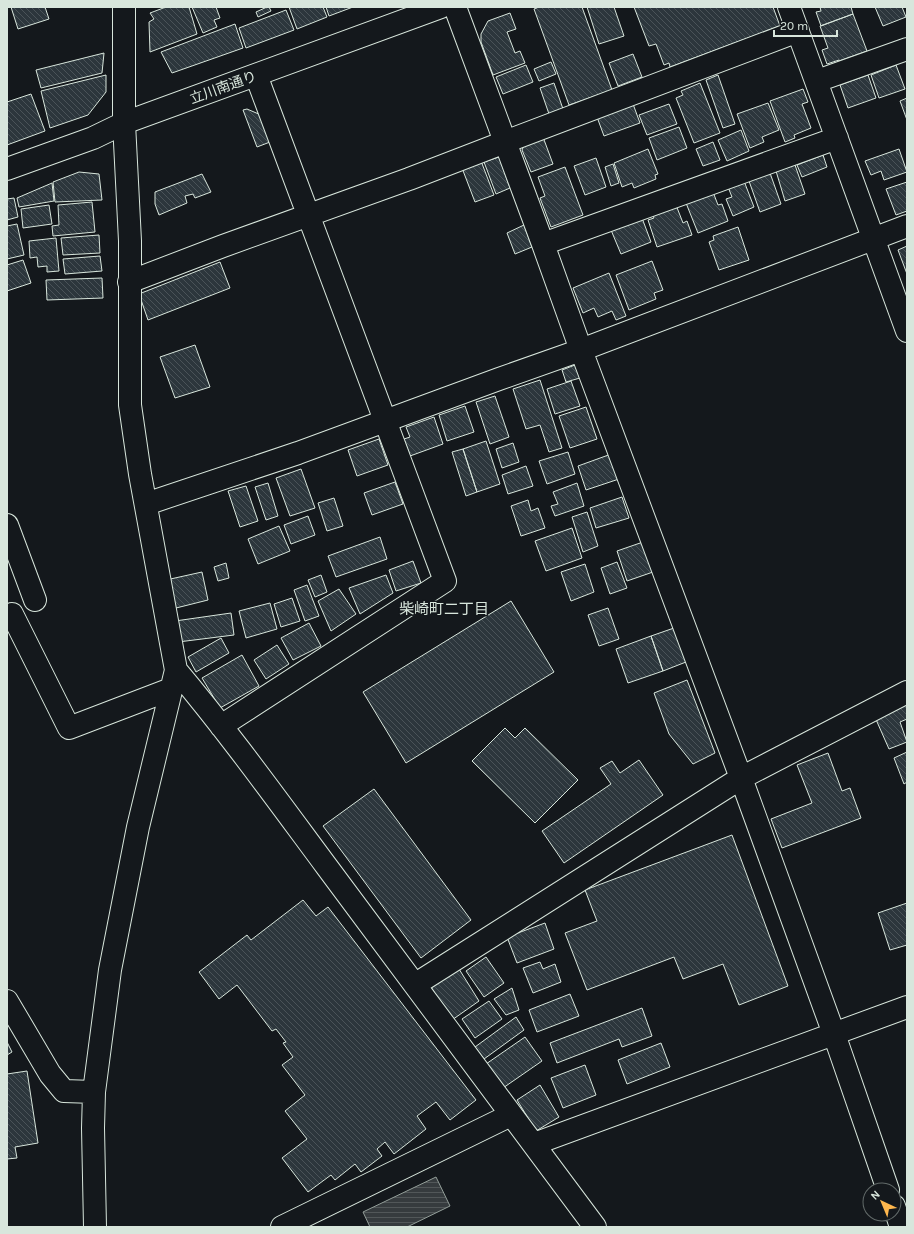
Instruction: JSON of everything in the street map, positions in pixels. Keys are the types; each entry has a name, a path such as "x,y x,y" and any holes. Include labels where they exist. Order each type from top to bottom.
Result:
{"street":[{"path":"95,1227 93,1128 94,1092 110,970 138,827 173,680 130,405 130,241 124,123 124,7"},
{"name":"立川南通り","path":"7,169 93,138 124,123 441,7"},
{"path":"455,7 741,778 834,1034 885,1182"},
{"path":"789,7 907,330"},
{"path":"129,282 409,179 798,32"},
{"path":"817,81 907,49"},
{"path":"221,726 445,581 256,74"},
{"path":"543,244 837,138"},
{"path":"146,504 298,453 581,350 907,226"},
{"path":"7,525 35,600"},
{"path":"12,614 69,728 173,680"},
{"path":"173,680 221,726 416,984 511,1115 595,1227"},
{"path":"416,984 741,778 907,692"},
{"path":"7,1001 50,1074 64,1091 94,1092"},
{"path":"534,1144 907,1007"},
{"path":"282,1227 511,1115"}],"shaded area":[{"path":"436,1177 450,1206 407,1227 370,1227 363,1212"}],"building":[{"path":"11,7 45,7 49,19 18,29"},
{"path":"166,7 189,7 197,34 150,52 149,22 154,19 150,13"},
{"path":"192,7 216,7 220,18 214,20 217,27 203,33"},
{"path":"269,7 271,11 258,17 256,12"},
{"path":"289,7 323,7 327,17 297,29"},
{"path":"326,7 353,7 329,16"},
{"path":"539,7 582,7 612,90 569,105 534,9"},
{"path":"587,7 614,7 624,36 599,44"},
{"path":"634,7 773,7 780,26 670,67 669,63 664,65 656,44 649,46"},
{"path":"820,7 851,7 853,14 821,26 816,12 821,11"},
{"path":"875,7 902,7 906,17 883,26"},
{"path":"286,10 294,30 246,48 239,28"},
{"path":"510,13 516,29 507,32 515,53 520,51 525,63 493,75 481,42 481,34 488,21"},
{"path":"853,14 867,51 827,64 822,50 828,48 820,26"},
{"path":"235,24 243,48 172,73 161,52"},
{"path":"104,53 102,73 41,88 36,70"},
{"path":"633,54 642,77 618,86 609,63"},
{"path":"551,62 556,74 539,81 534,69"},
{"path":"526,65 533,82 503,94 496,77"},
{"path":"896,65 905,89 879,98 871,75"},
{"path":"106,75 106,92 88,115 50,128 41,91"},
{"path":"718,75 735,124 723,128 706,80"},
{"path":"868,75 876,98 848,108 840,85"},
{"path":"554,83 563,109 549,114 540,88"},
{"path":"700,83 720,133 694,143 676,98 683,95 681,91"},
{"path":"803,89 808,102 802,104 811,128 794,135 795,138 785,142 770,101"},
{"path":"31,94 45,131 7,145 7,102"},
{"path":"907,98 907,120 900,101"},
{"path":"768,103 779,130 762,137 764,142 750,148 737,114"},
{"path":"633,104 640,123 604,136 597,117"},
{"path":"669,104 677,124 647,135 639,115"},
{"path":"247,109 261,115 270,142 257,147 243,110"},
{"path":"679,127 687,148 657,160 649,138"},
{"path":"741,130 749,151 727,161 718,140"},
{"path":"543,137 553,164 531,172 522,150 525,143"},
{"path":"713,142 720,160 703,166 696,149"},
{"path":"648,149 658,174 655,175 656,179 634,188 632,183 622,187 614,163"},
{"path":"899,149 907,172 884,180 881,171 871,175 865,161"},
{"path":"823,155 827,167 802,177 797,165"},
{"path":"499,157 510,188 496,194 484,162"},
{"path":"596,158 606,187 585,195 574,166"},
{"path":"481,161 494,195 475,202 462,168"},
{"path":"613,164 619,183 611,186 605,167"},
{"path":"795,165 805,194 785,201 776,171"},
{"path":"565,167 583,215 551,227 540,198 545,196 538,177"},
{"path":"79,172 99,174 102,200 55,202 53,182"},
{"path":"770,173 781,204 760,212 749,181"},
{"path":"202,174 211,192 195,198 193,194 185,196 187,203 159,215 155,204 155,192"},
{"path":"744,181 754,207 733,216 726,199 732,197 728,187"},
{"path":"907,182 907,211 896,215 886,189"},
{"path":"52,183 54,201 19,207 17,198"},
{"path":"713,192 718,205 722,204 728,221 698,233 686,203"},
{"path":"14,198 18,217 7,220 7,199"},
{"path":"92,202 95,232 53,236 52,226 59,225 58,205"},
{"path":"49,205 52,224 23,228 21,209"},
{"path":"676,205 683,223 687,221 692,235 657,247 648,220 654,218 652,214"},
{"path":"642,218 651,242 621,254 611,230"},
{"path":"17,224 24,255 7,259 7,226"},
{"path":"524,225 532,247 515,254 507,233"},
{"path":"738,227 749,260 719,270 709,242 714,240 713,236"},
{"path":"99,235 100,253 63,255 61,238"},
{"path":"56,238 59,271 47,272 47,266 38,267 37,257 30,258 29,241"},
{"path":"907,246 907,274 898,250"},
{"path":"100,256 102,271 65,274 63,259"},
{"path":"23,260 31,283 7,291 7,265"},
{"path":"652,261 663,290 654,293 656,299 629,310 616,275"},
{"path":"220,262 230,288 148,320 139,294"},
{"path":"609,273 626,316 616,320 612,311 598,317 594,308 583,313 573,288"},
{"path":"102,278 103,298 47,300 46,280"},
{"path":"195,345 210,387 175,398 160,357"},
{"path":"575,365 580,378 566,382 562,370"},
{"path":"540,380 562,448 549,452 540,425 526,429 513,389"},
{"path":"571,381 580,406 555,414 547,389"},
{"path":"495,396 509,437 490,444 476,402"},
{"path":"465,406 474,432 447,441 439,415"},
{"path":"586,407 597,439 570,448 559,416"},
{"path":"434,417 443,444 410,456 404,439 410,437 406,427"},
{"path":"379,439 388,465 357,476 348,450"},
{"path":"486,441 500,484 477,492 463,449"},
{"path":"513,443 519,462 502,468 496,449"},
{"path":"463,449 477,492 466,496 452,452"},
{"path":"568,452 575,474 547,484 539,461"},
{"path":"614,453 622,478 586,490 578,466"},
{"path":"526,466 533,486 508,494 502,475"},
{"path":"301,469 315,508 290,516 276,478"},
{"path":"395,482 403,504 372,515 364,493"},
{"path":"268,483 278,516 266,520 255,487"},
{"path":"577,483 584,506 555,516 551,506 558,504 553,492"},
{"path":"246,486 258,521 240,527 228,491"},
{"path":"622,497 629,518 596,528 590,508"},
{"path":"334,498 343,526 327,531 318,503"},
{"path":"528,500 531,511 538,508 545,528 521,536 511,506"},
{"path":"587,512 598,546 583,552 572,517"},
{"path":"308,516 315,535 291,544 284,525"},
{"path":"279,526 290,551 258,564 248,539"},
{"path":"572,528 582,558 546,571 535,541"},
{"path":"380,537 387,559 336,577 328,556"},
{"path":"643,542 653,572 627,581 617,551"},
{"path":"413,561 421,583 396,591 389,570"},
{"path":"617,562 627,588 610,594 601,568"},
{"path":"226,563 229,578 218,581 214,567"},
{"path":"585,564 594,592 571,601 561,572"},
{"path":"202,572 208,600 172,609 166,580"},
{"path":"321,575 327,592 315,597 308,580"},
{"path":"386,575 393,593 360,614 349,588"},
{"path":"307,585 319,616 305,621 294,590"},
{"path":"339,589 356,614 331,631 318,601"},
{"path":"292,598 300,621 281,627 274,604"},
{"path":"511,601 554,672 406,763 363,692"},
{"path":"270,603 277,629 246,638 239,611"},
{"path":"608,608 619,639 599,646 588,615"},
{"path":"231,613 234,635 178,642 175,621"},
{"path":"309,623 321,646 293,660 281,638"},
{"path":"674,628 686,662 663,671 651,636"},
{"path":"651,636 663,671 628,683 616,649"},
{"path":"221,638 229,653 196,672 188,657"},
{"path":"277,645 289,664 266,679 254,660"},
{"path":"242,655 259,686 220,708 202,678"},
{"path":"687,680 715,753 693,764 669,734 654,693"},
{"path":"907,695 907,719 900,722 907,742 889,749 874,715"},
{"path":"505,728 515,738 525,728 578,780 535,823 472,761"},
{"path":"907,752 907,782 904,784 894,758"},
{"path":"828,753 842,791 850,788 861,818 782,848 771,819 812,803 797,765"},
{"path":"639,760 663,795 564,863 542,831 611,784 600,768 612,761 620,773"},
{"path":"374,789 471,920 421,958 323,826"},
{"path":"732,835 788,986 739,1005 723,964 683,979 674,957 587,990 565,933 597,921 585,890"},
{"path":"303,900 316,916 328,907 476,1100 450,1120 436,1102 417,1116 426,1129 394,1154 385,1142 377,1149 382,1156 361,1172 355,1164 335,1180 331,1175 308,1192 282,1158 307,1139 285,1111 305,1095 282,1065 293,1057 283,1043 286,1042 276,1029 272,1031 237,985 219,999 199,972 247,935 251,940"},
{"path":"907,903 907,945 890,950 878,913"},
{"path":"545,923 554,949 517,963 507,937"},
{"path":"486,957 504,983 484,997 466,971"},
{"path":"540,962 543,969 555,964 561,982 533,993 523,968"},
{"path":"459,969 479,1001 452,1020 431,987"},
{"path":"512,988 519,1010 506,1015 494,999"},
{"path":"570,994 579,1016 537,1032 529,1010"},
{"path":"489,1001 502,1019 475,1038 462,1019"},
{"path":"642,1008 652,1036 622,1047 619,1039 557,1063 550,1043"},
{"path":"516,1017 524,1030 484,1059 475,1047"},
{"path":"525,1037 542,1061 503,1088 486,1064"},
{"path":"7,1042 12,1052 7,1055"},
{"path":"661,1043 670,1067 627,1084 618,1060"},
{"path":"585,1065 596,1095 563,1108 551,1078"},
{"path":"27,1071 38,1143 15,1147 17,1158 7,1159 7,1074"},
{"path":"540,1085 559,1117 536,1131 517,1100"}],"district":[{"name":"柴崎町二丁目","path":"444,609"}]}
